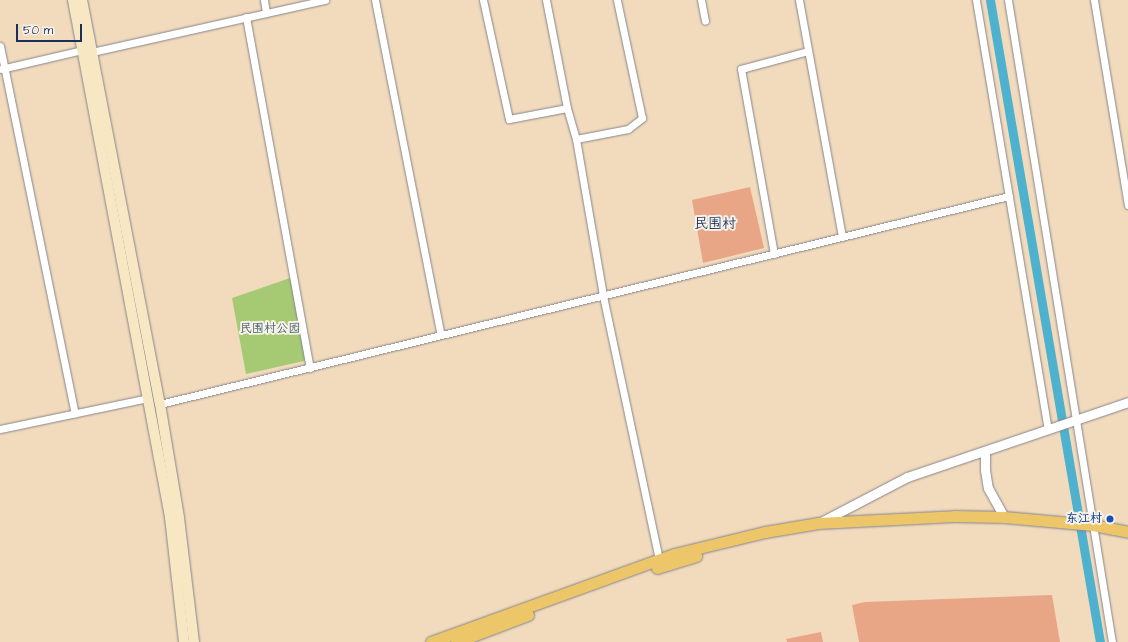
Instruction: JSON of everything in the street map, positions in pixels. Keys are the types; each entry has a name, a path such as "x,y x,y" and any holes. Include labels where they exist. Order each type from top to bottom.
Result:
{"main road":[{"path":"73,0 87,51 160,404 179,518 194,642"},
{"path":"82,0 87,51 170,517 184,642"},
{"path":"431,642 659,560 765,532 818,523 954,516 1004,517 1128,532"},
{"path":"456,642 653,569 713,551 784,535 854,525 922,521 992,522 1070,526"},
{"path":"1090,528 1128,538"}],"street":[{"path":"264,0 266,13"},
{"path":"2,69 325,0"},
{"path":"375,0 441,335"},
{"path":"484,0 509,119 567,108"},
{"path":"546,0 567,108 576,139 603,296 659,560"},
{"path":"576,139 628,130 642,118 617,0"},
{"path":"702,0 705,21"},
{"path":"799,0 842,237"},
{"path":"976,0 1009,196 1052,428"},
{"path":"1008,0 1072,421 1090,528 1112,642"},
{"path":"1094,0 1128,205"},
{"path":"246,18 310,368"},
{"path":"0,46 2,69 75,413"},
{"path":"774,254 741,69 808,51"},
{"path":"160,404 1009,196"},
{"path":"0,429 148,398"},
{"path":"818,523 907,477 1128,402"},
{"path":"985,451 985,470 988,488 1004,517"}],"green space":[{"name":"民围村公园","path":"293,277 308,360 246,374 232,298"}],"building":[{"path":"750,187 764,248 703,263 692,200"},
{"path":"1052,595 1060,642 859,642 852,605 865,602"},
{"path":"821,632 823,642 787,642 786,639"}],"waterway":[{"path":"990,0 1100,642"}],"place":[{"name":"东江村","path":"1110,519"}],"district":[{"name":"民围村","path":"715,224"}]}
